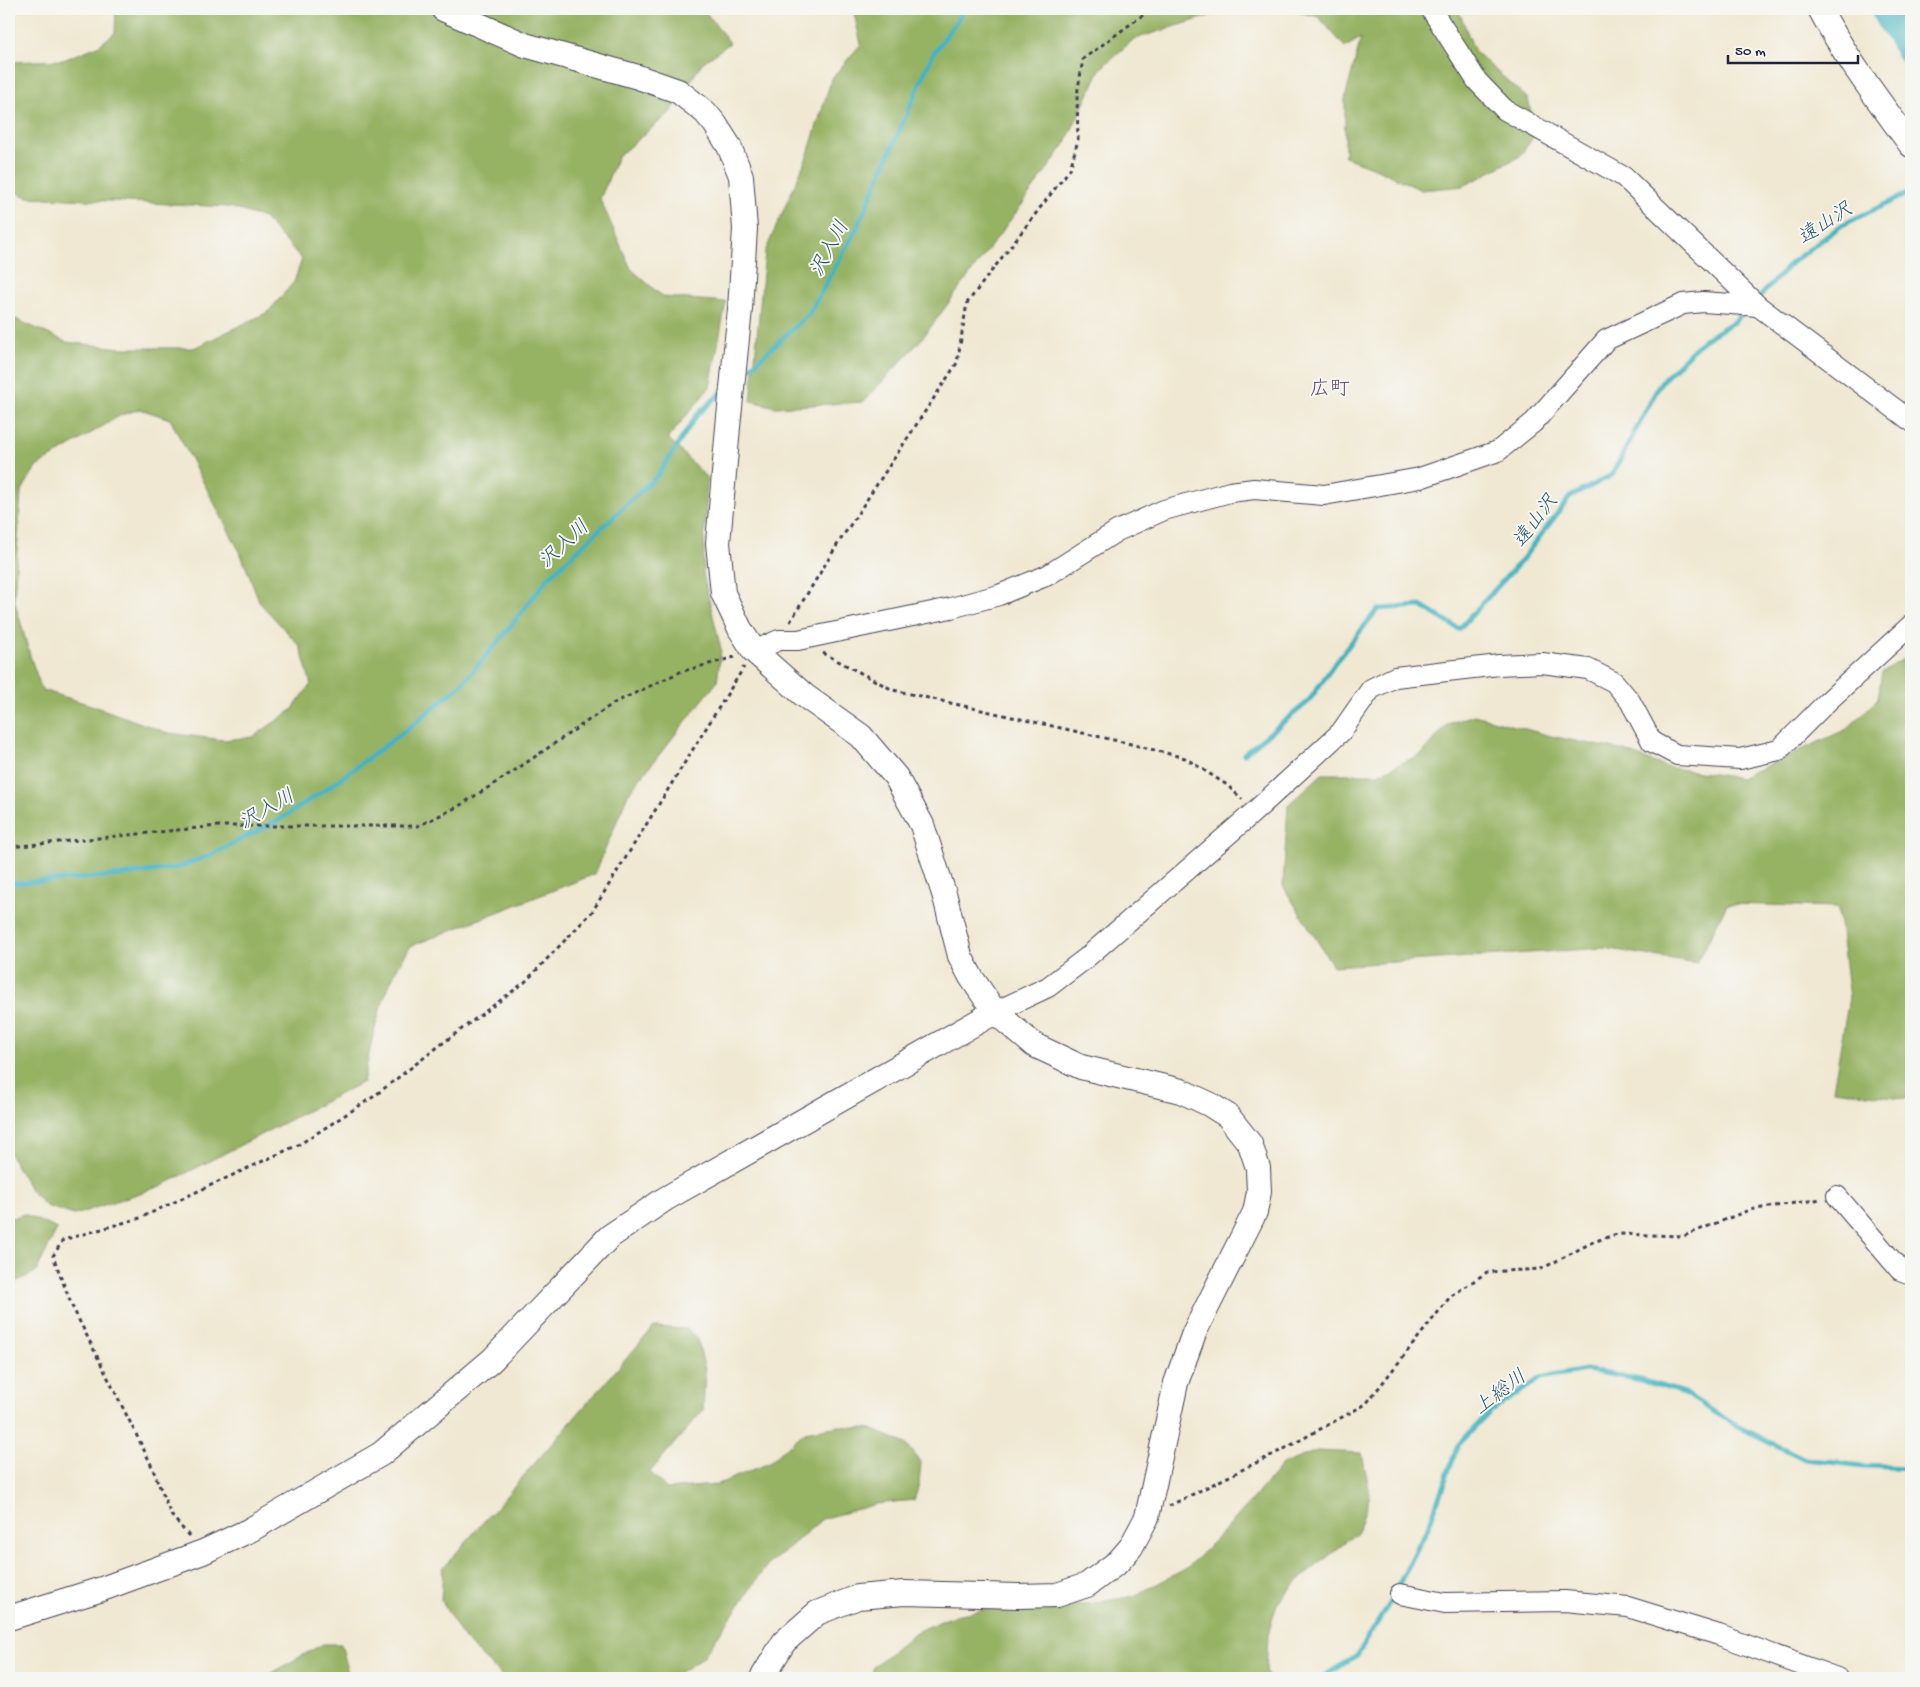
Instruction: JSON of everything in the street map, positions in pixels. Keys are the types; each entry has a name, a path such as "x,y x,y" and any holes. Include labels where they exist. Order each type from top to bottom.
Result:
{"street":[{"path":"443,9 525,45 638,77 678,91 705,112 729,146 741,176 745,229 740,309 718,543 723,593 740,629 754,651 805,696 861,736 896,777 922,825 945,897 960,956 971,977 995,1012 1034,1044 1081,1067 1181,1091 1210,1104 1228,1116 1250,1144 1258,1168 1259,1192 1255,1212 1194,1333 1176,1382 1147,1517 1132,1547 1118,1562 1087,1585 1058,1595 1019,1596 904,1593 858,1597 817,1613 784,1642 762,1678"},
{"path":"1431,9 1478,81 1505,110 1624,177 1758,306 1911,421"},
{"path":"1820,9 1829,27 1911,145"},
{"path":"754,651 788,640 950,608 999,595 1048,575 1118,531 1164,510 1230,492 1254,489 1324,495 1420,478 1498,451 1534,422 1606,340 1683,304 1704,302 1758,306"},
{"path":"9,1618 102,1589 203,1552 250,1530 381,1454 492,1360 603,1244 617,1232 665,1199 995,1012 1048,987 1085,960 1255,811 1341,732 1370,689 1395,677 1499,665 1542,663 1588,669 1614,682 1625,694 1652,742 1677,755 1740,759 1779,750 1827,702 1911,625"},
{"path":"1837,1196 1900,1270 1911,1274"},
{"path":"1400,1594 1446,1603 1494,1604 1566,1601 1628,1607 1719,1635 1837,1678"}],"path":[{"path":"1151,9 1083,59 1077,95 1078,140 1070,169 967,303 957,363 839,542 788,640 893,690 1185,758 1227,785 1255,811"},
{"path":"9,847 218,826 418,826 459,806 614,703 680,672 754,651"},
{"path":"203,1552 171,1515 150,1462 72,1306 53,1256 63,1240 140,1218 300,1144 373,1097 442,1042 525,982 592,912 754,651"},
{"path":"1147,1517 1284,1449 1366,1404 1450,1298 1487,1272 1541,1269 1593,1242 1617,1234 1684,1236 1749,1210 1837,1196"}],"green space":[{"path":"116,9 703,9 730,43 702,63 671,112 618,156 600,199 631,269 663,297 726,302 710,387 668,438 707,478 703,574 721,649 717,682 628,794 595,874 411,946 392,978 380,1011 363,1082 161,1186 74,1215 46,1206 31,1191 9,1152 9,316 66,342 121,348 194,348 268,312 294,282 302,259 264,218 230,207 27,197 9,189 9,62 63,60 98,46 115,33","holes":["140,409 170,419 240,552 260,603 300,646 311,684 292,710 253,737 223,740 168,733 91,705 42,690 14,599 21,492 36,467 121,415"]},
{"path":"853,9 1227,9 1134,39 1100,69 1065,144 921,340 863,402 776,407 751,401 765,252 807,157 832,78 861,44"},
{"path":"1287,9 1458,9 1475,52 1528,99 1536,133 1520,156 1464,186 1421,190 1377,169 1345,157 1345,99 1361,38 1345,47 1319,17"},
{"path":"1911,654 1911,1099 1833,1090 1849,998 1838,907 1727,904 1697,963 1604,948 1333,966 1283,886 1288,805 1322,774 1378,774 1422,754 1448,724 1474,715 1551,736 1625,751 1666,767 1740,778 1847,729 1878,699 1882,672"},
{"path":"24,1214 57,1229 36,1272 9,1285 9,1219"},
{"path":"654,1327 686,1329 697,1338 705,1370 703,1410 650,1472 667,1489 716,1485 767,1464 805,1432 840,1426 871,1429 906,1444 921,1462 919,1485 914,1500 876,1504 822,1519 765,1568 703,1657 672,1678 504,1678 464,1639 441,1600 443,1568"},
{"path":"1317,1451 1362,1453 1370,1494 1358,1532 1298,1581 1277,1604 1268,1634 1266,1672 1269,1678 871,1678 874,1666 916,1632 955,1615 1015,1604 1089,1604 1134,1596 1187,1568 1232,1523 1283,1464"},
{"path":"323,1644 341,1644 347,1666 345,1678 262,1678"}],"waterway":[{"name":"沢入川","path":"741,376 809,314 857,228 933,54 965,9"},
{"path":"1886,9 1911,50"},
{"name":"遠山沢","path":"1757,299 1791,263 1842,225 1911,192"},
{"name":"遠山沢","path":"1244,754 1308,702 1338,659 1378,609 1421,606 1459,629 1521,561 1570,497 1612,475 1661,382 1702,341 1735,321 1745,310"},
{"name":"沢入川","path":"9,881 17,883 123,875 176,868 211,855 281,819 328,788 409,728 461,685 502,637 548,578 658,475 697,415 723,391"},
{"name":"上総川","path":"1321,1678 1357,1656 1390,1602 1429,1525 1458,1445 1491,1411 1541,1378 1586,1370 1641,1380 1684,1393 1735,1425 1805,1459 1863,1466 1911,1468"}],"district":[{"name":"広町","path":"1330,387"}]}
